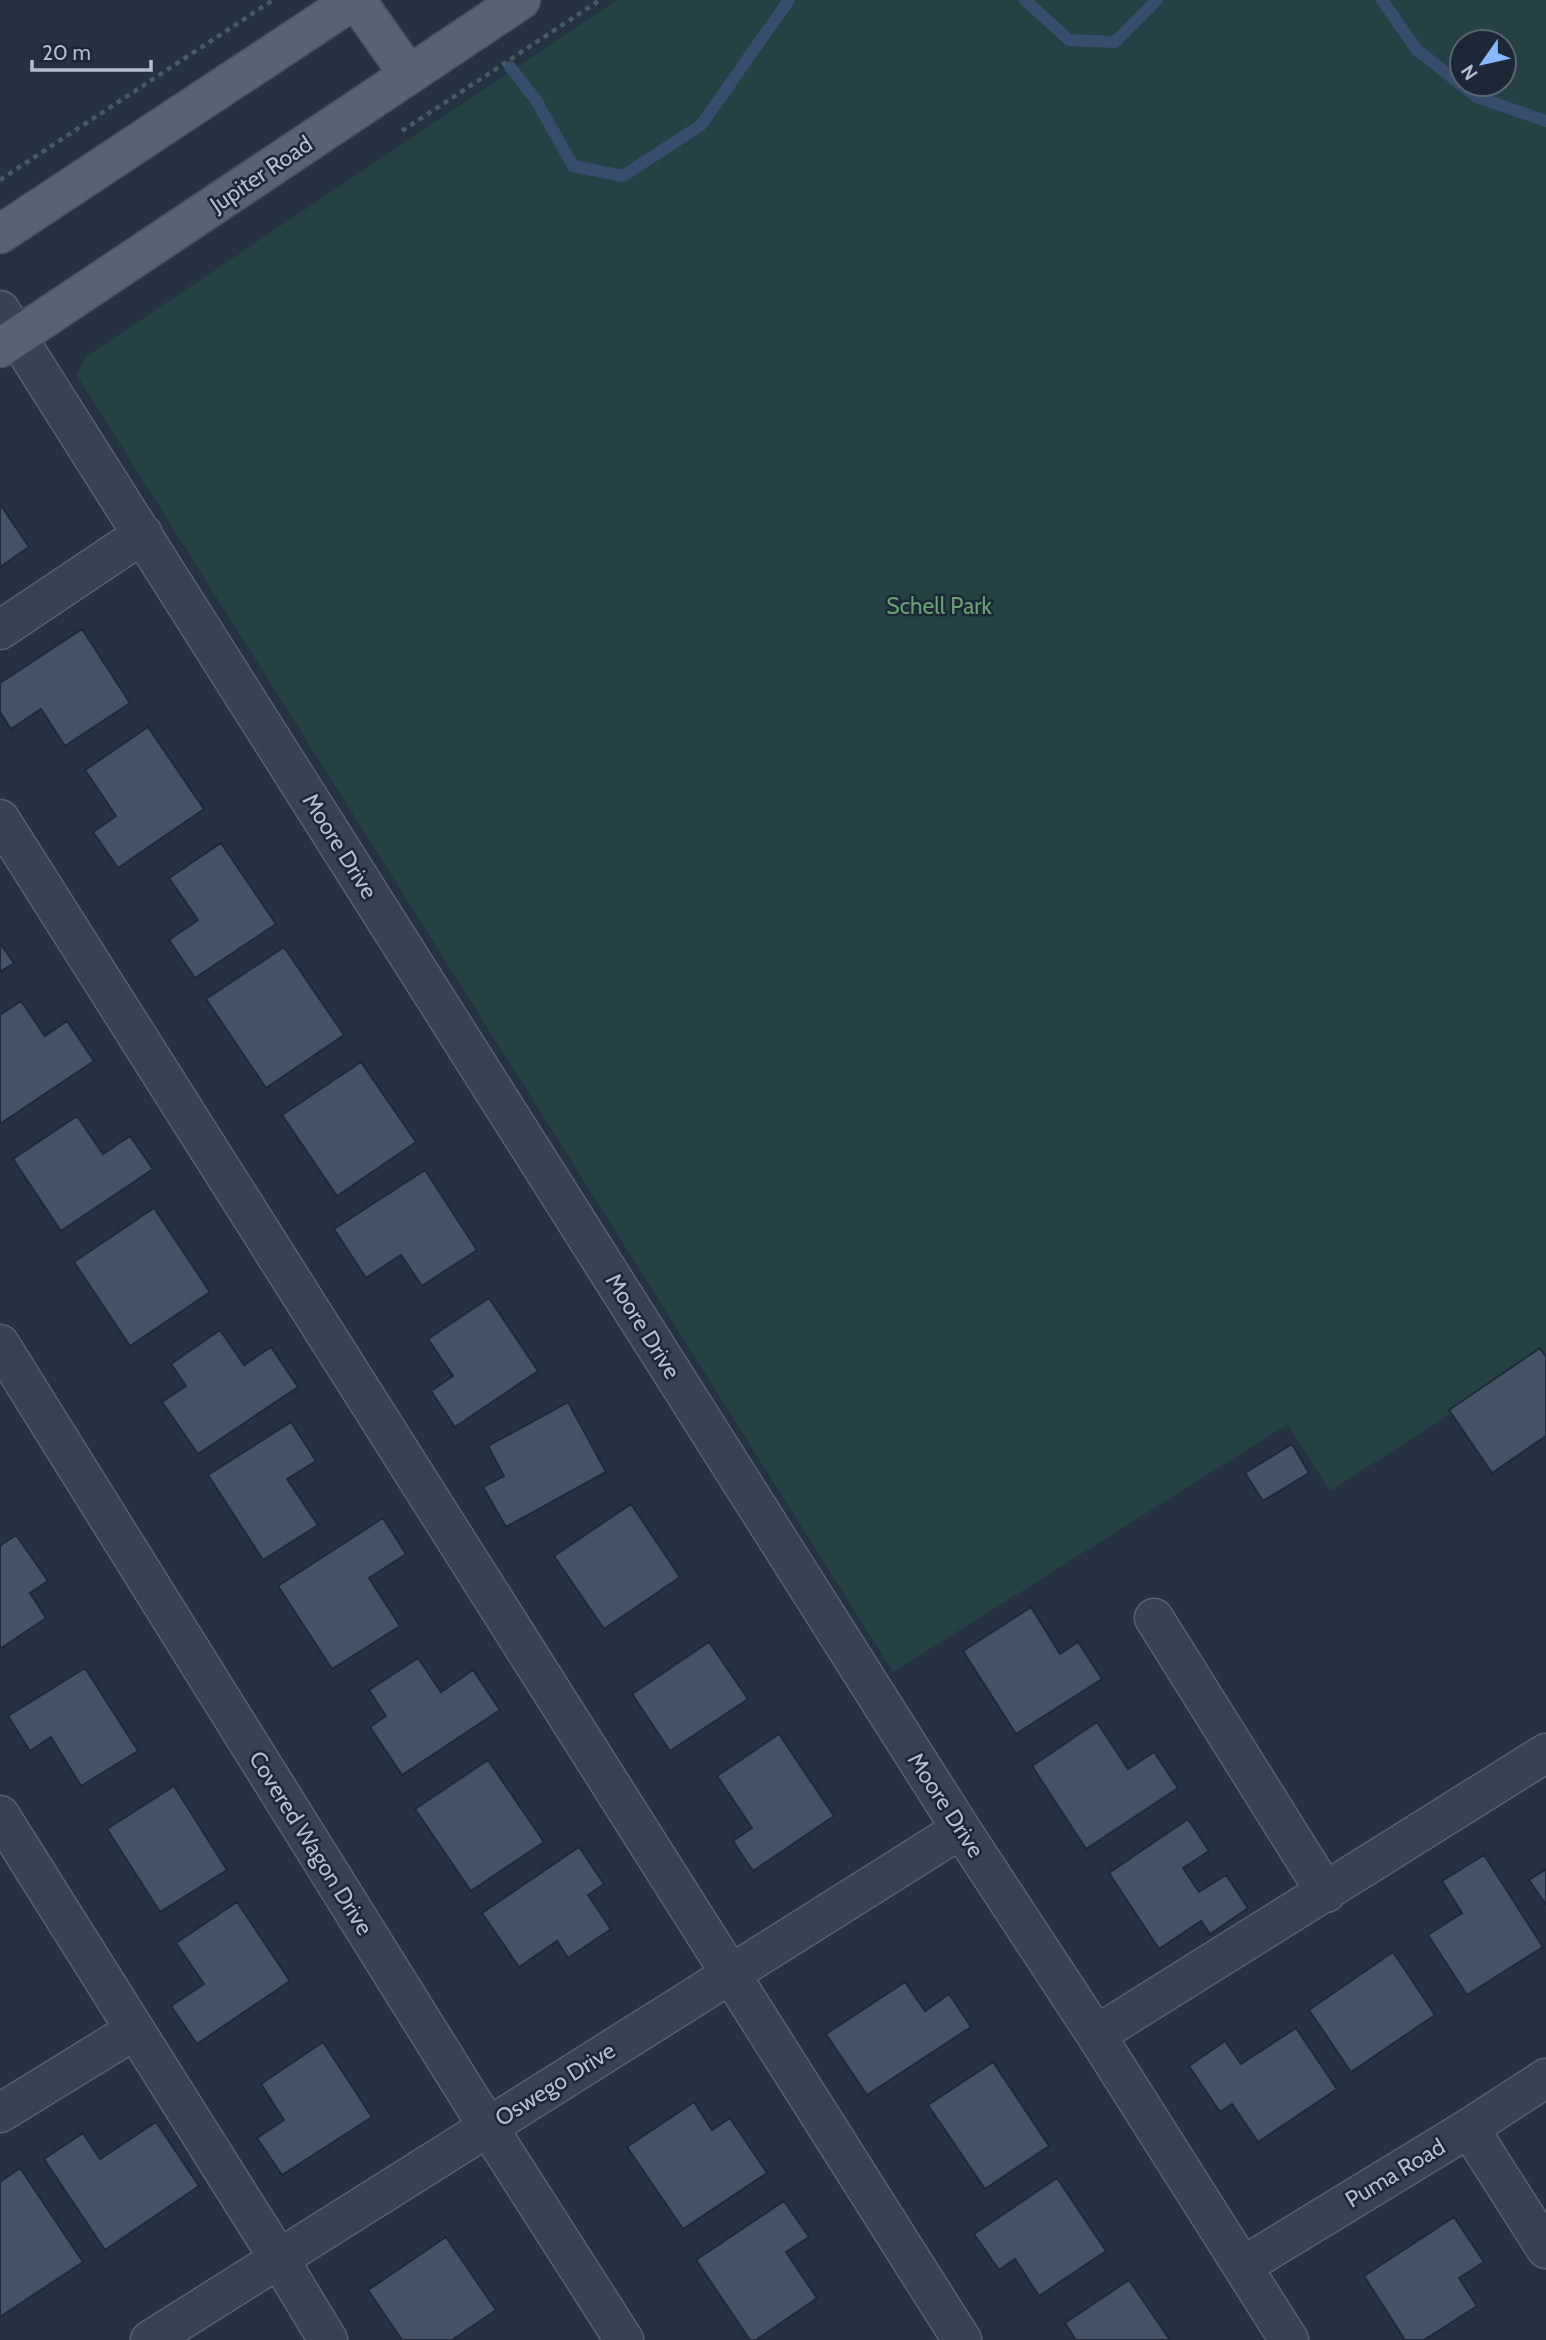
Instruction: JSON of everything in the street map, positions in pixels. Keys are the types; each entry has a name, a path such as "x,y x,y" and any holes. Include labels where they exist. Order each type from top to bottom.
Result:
{"main road":[{"path":"0,234 355,0 409,75"},
{"name":"Jupiter Road","path":"6,331 409,75 521,0"}],"street":[{"name":"Moore Drive","path":"6,331 143,534 961,1829 1096,2035 1289,2340"},
{"path":"0,630 143,534"},
{"path":"0,819 962,2340"},
{"name":"Covered Wagon Drive","path":"0,1344 488,2127 624,2340"},
{"path":"1154,1618 1326,1893"},
{"path":"1096,2035 1546,1753"},
{"path":"0,1815 328,2340"},
{"name":"Oswego Drive","path":"150,2340 961,1829"},
{"path":"0,2113 135,2030"},
{"name":"Puma Road","path":"1243,2266 1546,2078"},
{"path":"1469,2128 1546,2249"}],"path":[{"path":"0,180 273,0"}],"green space":[{"name":"Schell Park","path":"617,0 1546,0 1546,1353 1330,1491 1288,1424 893,1672 76,374 87,356"}],"building":[{"path":"0,504 29,547 0,567"},
{"path":"82,629 130,703 65,746 41,709 11,729 0,712 0,683"},
{"path":"148,727 204,809 118,868 93,832 116,816 85,770"},
{"path":"221,843 276,924 195,978 169,940 198,920 169,878"},
{"path":"0,943 14,963 0,972"},
{"path":"284,947 344,1035 266,1088 206,999"},
{"path":"21,1001 45,1036 67,1021 94,1061 0,1124 0,1015"},
{"path":"361,1062 416,1142 337,1196 282,1115"},
{"path":"77,1116 103,1154 130,1136 153,1169 61,1231 13,1159"},
{"path":"425,1170 477,1250 422,1286 401,1255 366,1278 334,1229"},
{"path":"154,1208 210,1292 130,1346 74,1262"},
{"path":"489,1298 538,1371 455,1427 431,1391 453,1376 428,1339"},
{"path":"220,1330 244,1365 271,1347 298,1387 198,1454 162,1402 186,1386 171,1364"},
{"path":"1540,1348 1546,1357 1546,1436 1492,1473 1449,1410"},
{"path":"568,1402 606,1472 506,1527 483,1487 504,1476 488,1446"},
{"path":"291,1422 316,1461 287,1479 318,1525 263,1560 208,1475"},
{"path":"1292,1444 1309,1473 1263,1501 1245,1473"},
{"path":"631,1504 680,1577 604,1629 554,1556"},
{"path":"383,1518 406,1554 369,1578 400,1626 332,1669 278,1586"},
{"path":"16,1535 48,1581 30,1593 46,1618 0,1649 0,1546"},
{"path":"1031,1607 1060,1654 1078,1642 1102,1679 1016,1734 963,1651"},
{"path":"709,1642 748,1699 670,1751 632,1694"},
{"path":"418,1658 441,1692 473,1670 500,1710 402,1775 370,1727 386,1716 369,1690"},
{"path":"85,1668 138,1751 81,1786 51,1737 30,1751 8,1716"},
{"path":"1097,1722 1128,1769 1154,1752 1178,1788 1086,1849 1032,1766"},
{"path":"779,1734 834,1816 753,1871 733,1841 752,1828 717,1776"},
{"path":"488,1760 544,1842 471,1891 415,1809"},
{"path":"174,1786 227,1870 160,1912 107,1829"},
{"path":"1188,1819 1209,1851 1183,1868 1199,1892 1226,1875 1248,1908 1210,1934 1201,1921 1159,1949 1109,1873"},
{"path":"579,1847 604,1884 588,1895 611,1929 568,1958 557,1941 519,1967 482,1913"},
{"path":"1484,1855 1543,1947 1467,1995 1428,1935 1462,1913 1442,1881"},
{"path":"1546,1869 1546,1905 1529,1880"},
{"path":"237,1902 290,1981 197,2044 171,2006 204,1984 176,1943"},
{"path":"1393,1952 1435,2015 1351,2072 1309,2010"},
{"path":"905,1982 925,2011 949,1994 971,2027 867,2095 826,2034"},
{"path":"1296,2028 1337,2089 1258,2142 1232,2104 1220,2112 1189,2066 1225,2041 1241,2064"},
{"path":"323,2042 372,2117 282,2175 257,2138 284,2120 261,2084"},
{"path":"993,2062 1049,2146 985,2189 928,2105"},
{"path":"694,2102 712,2130 730,2118 767,2173 683,2229 627,2147"},
{"path":"156,2122 199,2186 105,2250 44,2159 83,2133 100,2159"},
{"path":"20,2168 83,2262 0,2317 0,2182"},
{"path":"1057,2178 1106,2251 1039,2296 1015,2259 999,2270 974,2234"},
{"path":"784,2201 809,2237 786,2252 817,2298 756,2340 750,2340 696,2260"},
{"path":"1454,2217 1484,2262 1459,2278 1477,2306 1424,2340 1405,2340 1364,2276"},
{"path":"446,2237 496,2310 452,2340 402,2340 368,2290"},
{"path":"1129,2280 1170,2340 1076,2340 1065,2323"}],"waterway":[{"path":"510,67 536,100 573,166 623,176 701,125 789,0"},
{"path":"1025,0 1069,40 1115,42 1157,0"},
{"path":"1382,0 1417,50 1477,97 1546,121"}]}
